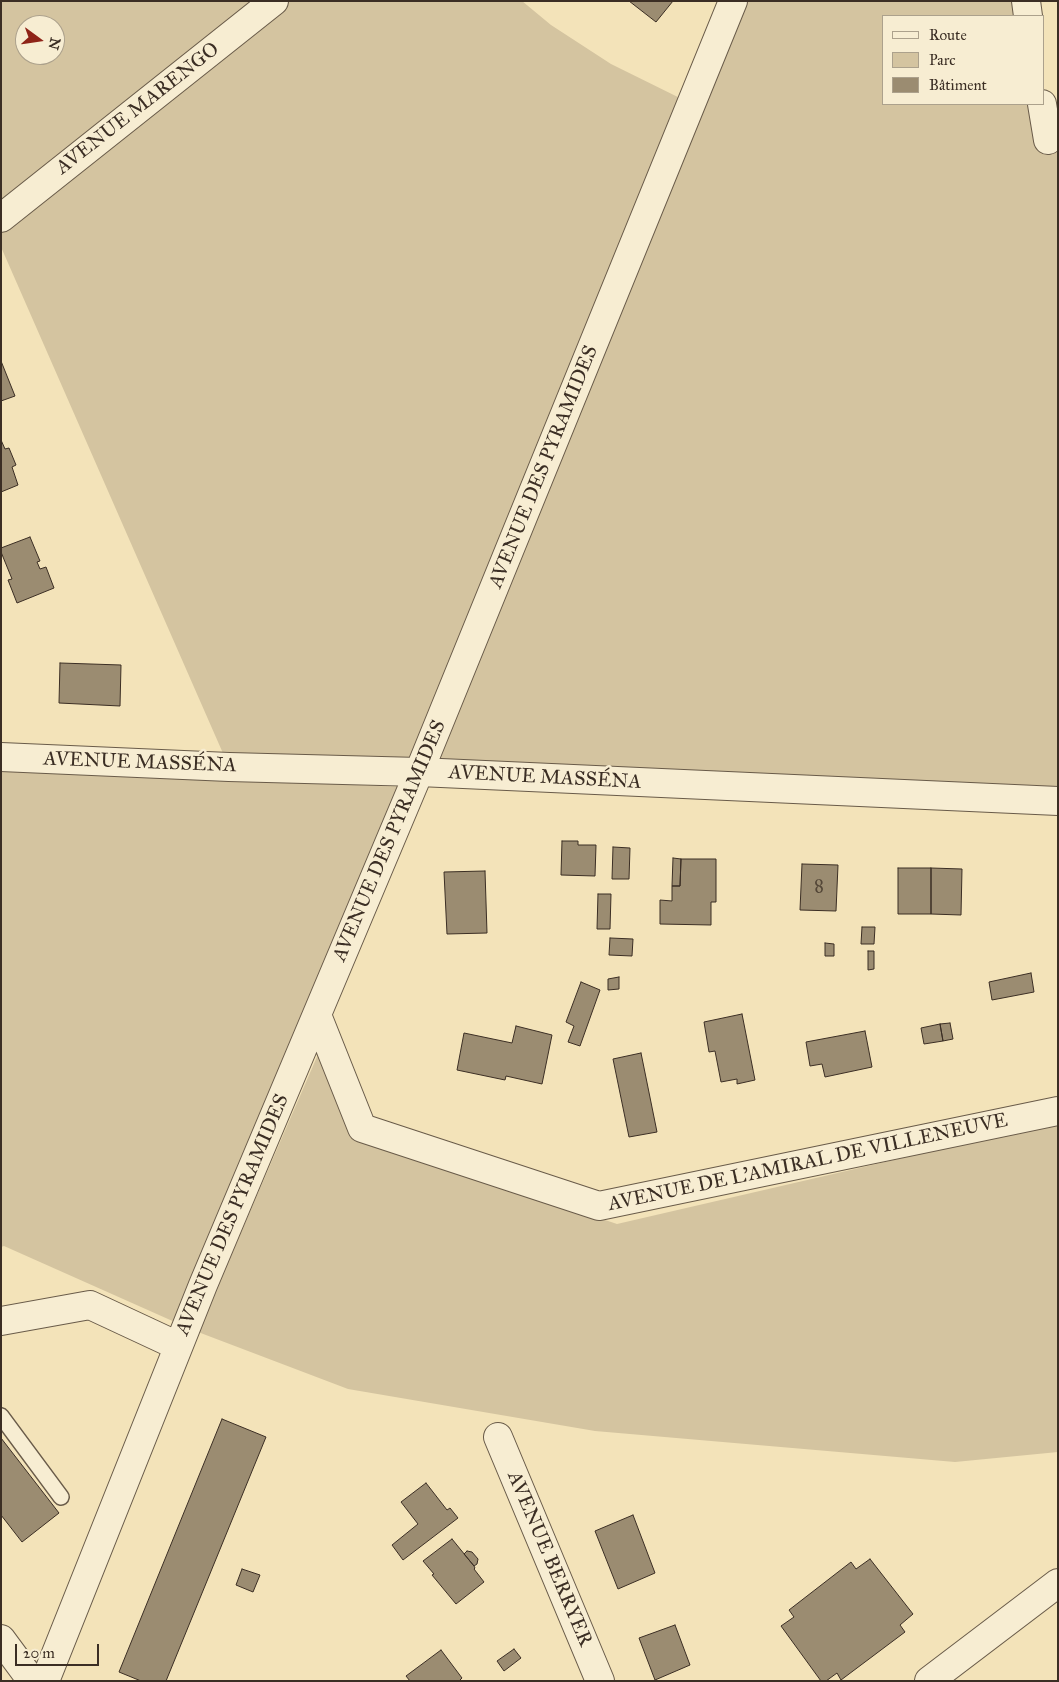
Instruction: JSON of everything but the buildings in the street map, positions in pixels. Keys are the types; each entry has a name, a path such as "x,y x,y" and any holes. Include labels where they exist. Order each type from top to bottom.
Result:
{"street":[{"name":"AVENUE MARENGO","path":"1,218 274,1"},
{"name":"AVENUE DES PYRAMIDES","path":"45,1681 178,1346 419,772 733,1"},
{"path":"1026,1 1028,15"},
{"path":"1042,105 1048,140"},
{"name":"AVENUE MASSÉNA","path":"1,757 229,768 419,772 1058,801"},
{"name":"AVENUE DE L'AMIRAL DE VILLENEUVE","path":"317,1015 362,1128 599,1206 1058,1111"},
{"path":"1,1321 90,1305 178,1346"},
{"name":"AVENUE BERRYER","path":"498,1437 600,1681"},
{"path":"929,1681 1058,1584"},
{"path":"1,1639 32,1681"}],"lane":[{"path":"1,1416 61,1497"}],"green space":[{"path":"1,1 522,1 551,25 611,64 692,104 733,1 1026,1 1028,15 882,15 882,105 1042,105 1058,138 1058,801 229,767 1,247"},
{"path":"1,769 400,787 177,1323 4,1246 1,1247"},
{"path":"319,1052 350,1134 617,1224 1058,1122 1058,1452 955,1462 595,1431 348,1389 198,1332"}]}
